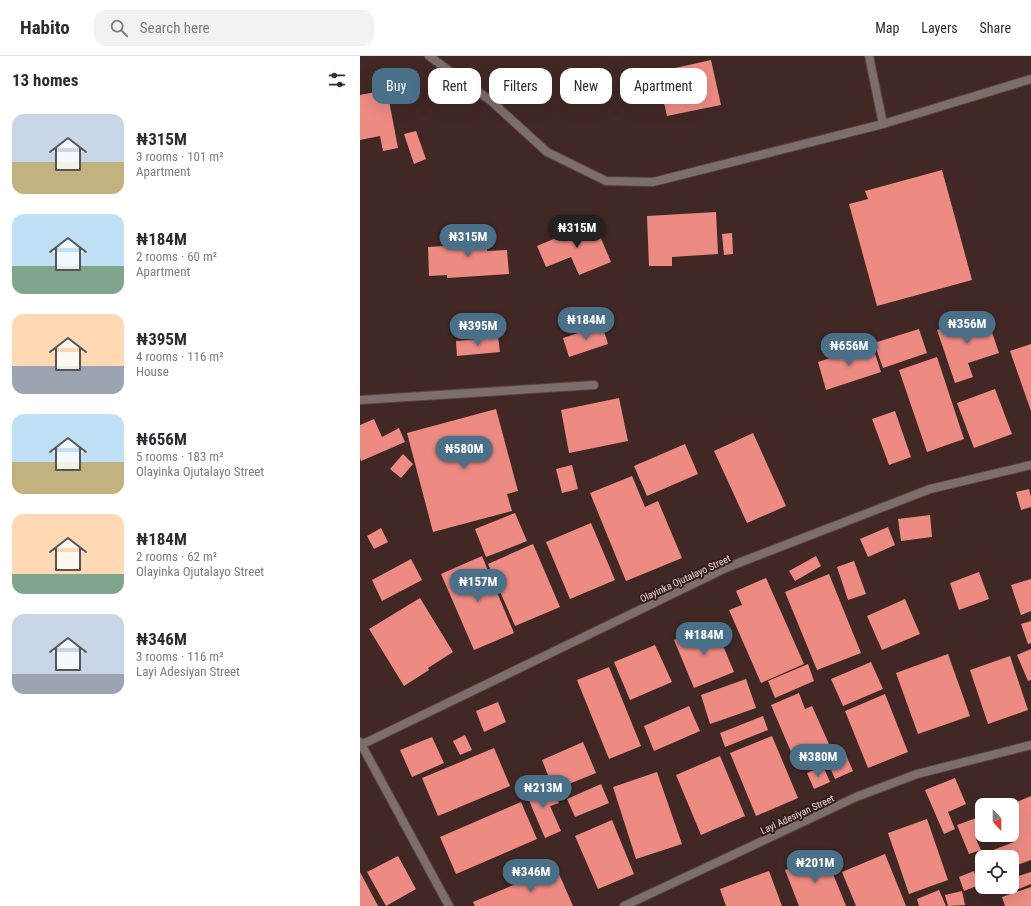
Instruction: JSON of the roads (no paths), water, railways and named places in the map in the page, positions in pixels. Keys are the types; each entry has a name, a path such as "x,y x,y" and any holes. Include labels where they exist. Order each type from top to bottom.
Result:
{"street":[{"path":"430,56 491,101 547,152 606,180 653,182 884,124 1031,78"},
{"path":"869,56 884,124"},
{"path":"360,400 594,385"},
{"name":"Olayinka Ojutalayo Street","path":"361,743 728,568 930,490 1031,465"},
{"path":"361,743 449,906"},
{"name":"Layi Adesiyan Street","path":"624,906 856,797 917,774 1031,745"}]}
